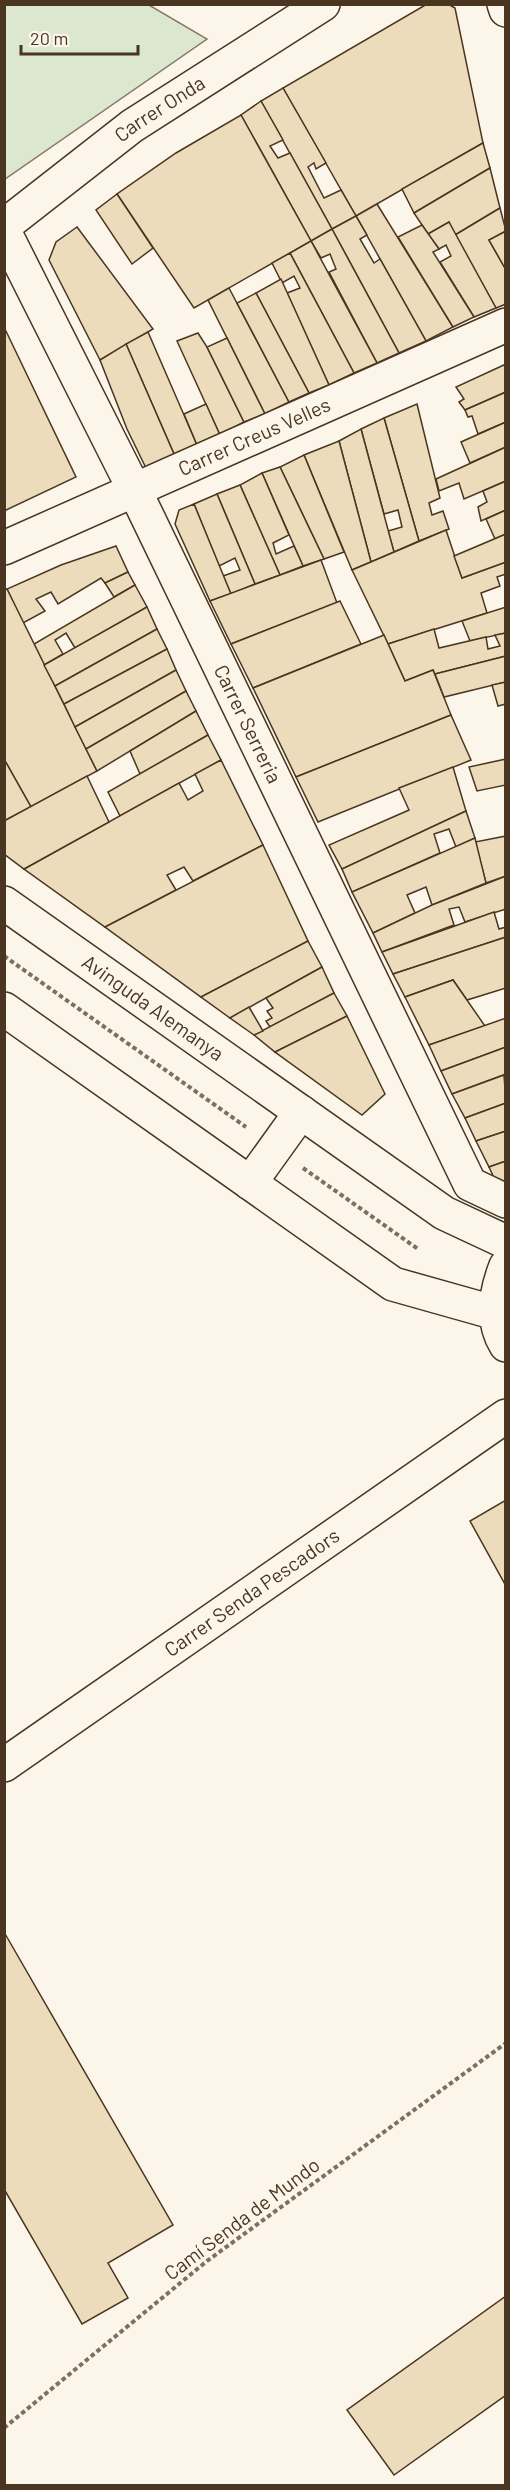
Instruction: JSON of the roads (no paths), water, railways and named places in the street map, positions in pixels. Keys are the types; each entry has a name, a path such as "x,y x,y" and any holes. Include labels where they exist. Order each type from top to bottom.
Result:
{"street":[{"name":"Carrer Onda","path":"4,226 132,126 323,4"},
{"path":"504,4 506,10"},
{"name":"Carrer Serreria","path":"4,231 134,489 470,1184 506,1201"},
{"name":"Carrer Creus Velles","path":"4,548 506,325"},
{"name":"Avinguda Alemanya","path":"4,903 444,1213 506,1242"},
{"path":"4,1009 393,1284 496,1313"},
{"path":"250,1183 301,1112"},
{"path":"506,1266 497,1290 496,1313 506,1345"},
{"name":"Carrer Senda Pescadors","path":"4,1765 503,1411"}]}
